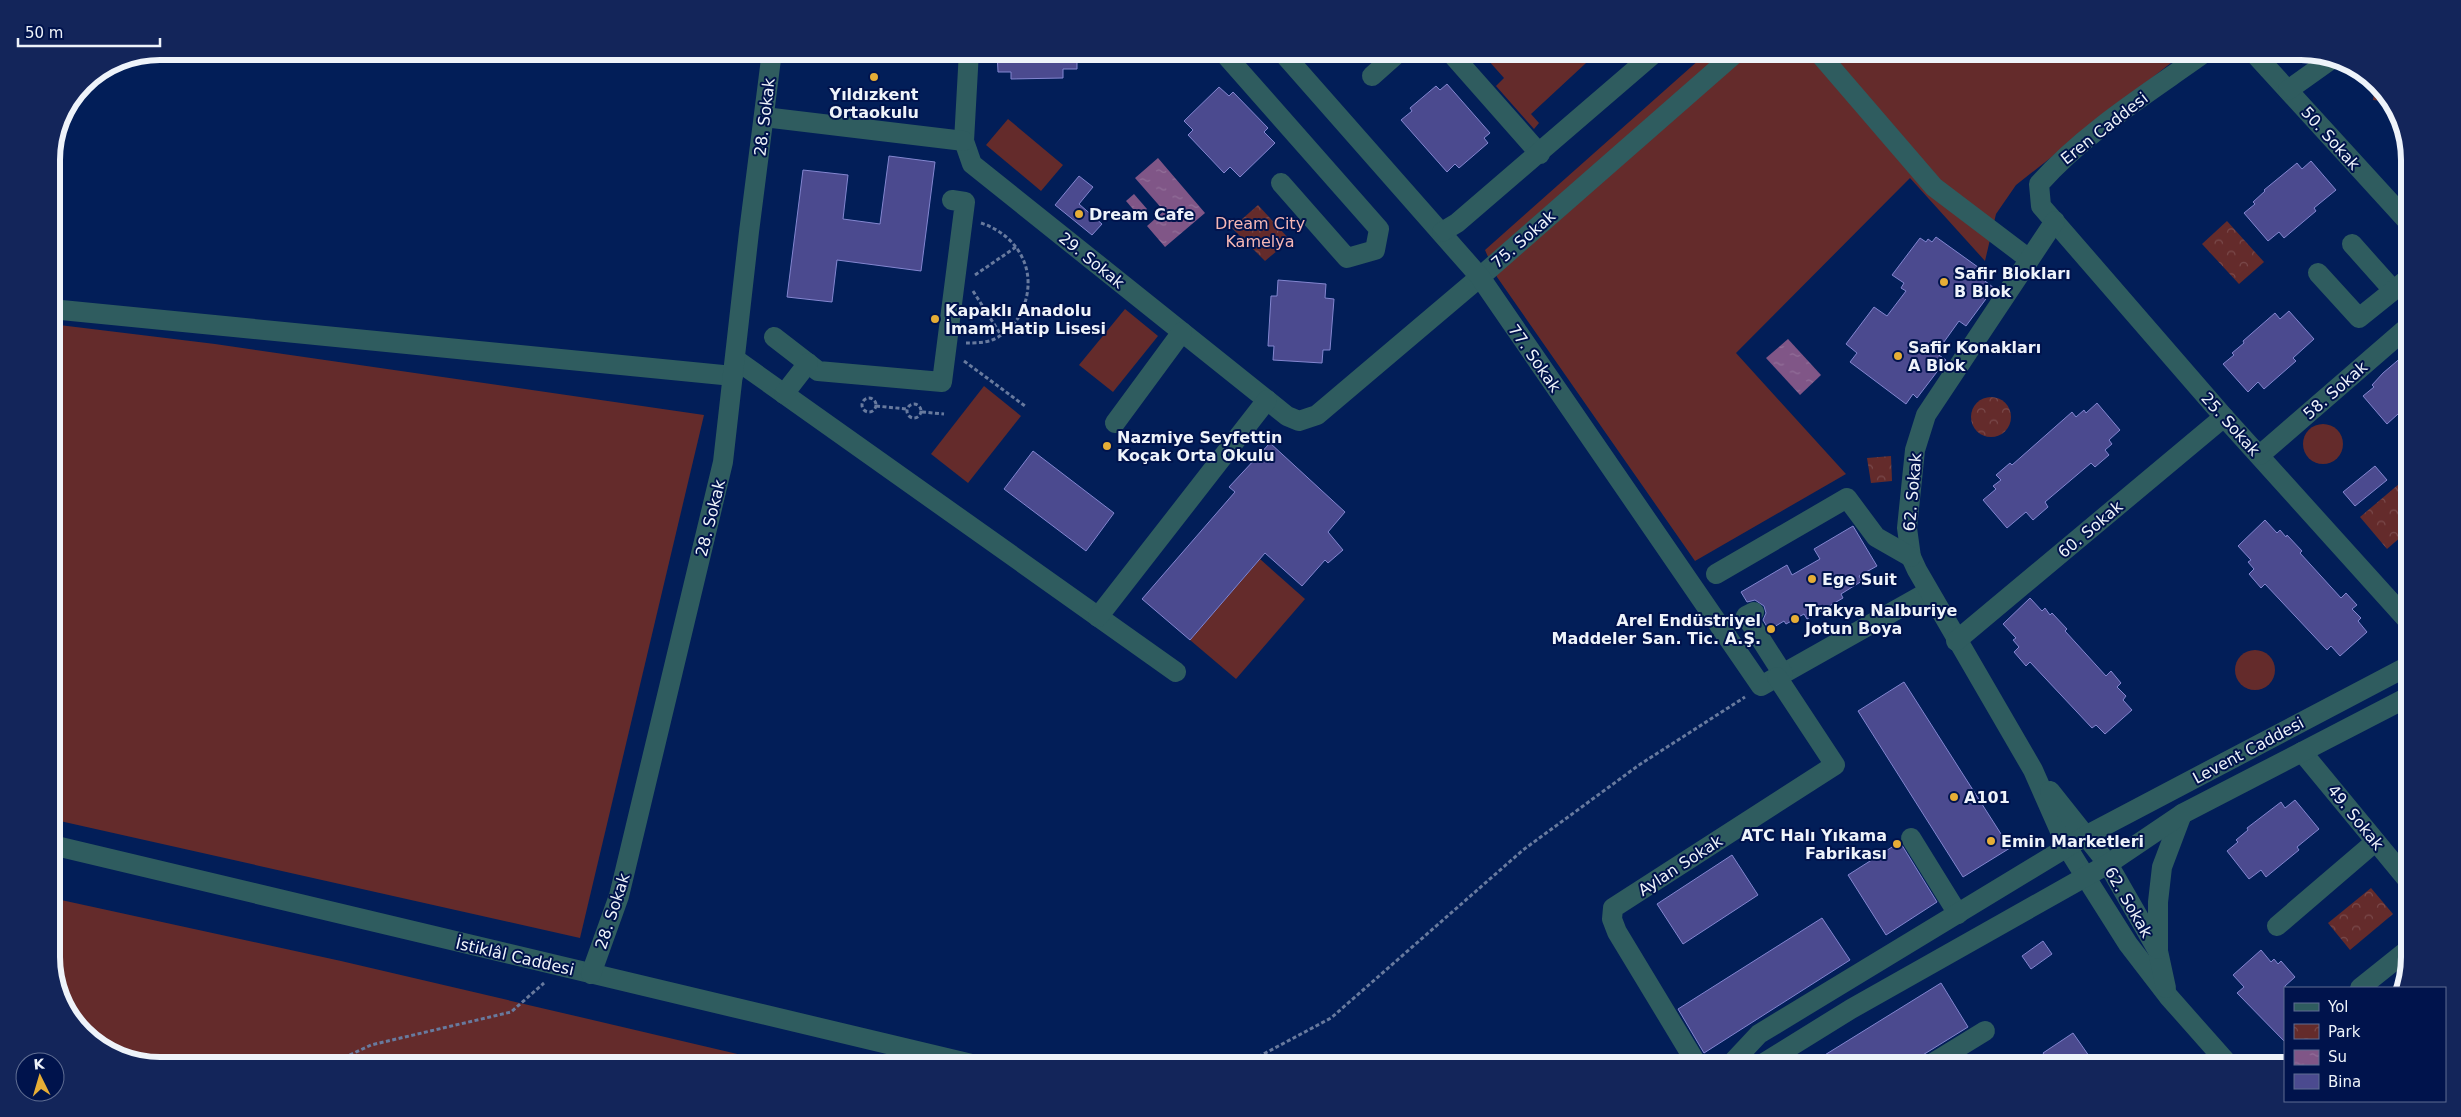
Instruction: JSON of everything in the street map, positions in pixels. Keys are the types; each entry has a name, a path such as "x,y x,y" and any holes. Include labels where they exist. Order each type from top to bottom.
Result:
{"street":[{"name":"28. Sokak","path":"591,974 619,896 723,462 771,60"},
{"name":"29. Sokak","path":"969,60 964,141 972,164 1267,400 1292,419 1304,421"},
{"path":"1230,60 1379,229 1375,250 1347,258 1281,183"},
{"name":"77. Sokak","path":"1289,60 1480,277 1774,679"},
{"path":"1372,76 1390,60"},
{"path":"1457,60 1540,154"},
{"path":"1442,232 1457,223 1540,154 1647,60"},
{"name":"75. Sokak","path":"1304,421 1317,416 1480,277 1728,60"},
{"path":"1825,60 1934,187 2030,259"},
{"name":"Eren Caddesi","path":"2055,221 2041,206 2039,184 2079,145 2196,60"},
{"name":"50. Sokak","path":"2260,60 2401,214"},
{"path":"2288,90 2326,63"},
{"path":"764,117 964,141"},
{"path":"774,337 818,371 942,382 947,346 962,273 963,220 966,202 952,200"},
{"name":"62. Sokak","path":"2055,221 1926,415 1920,428 1915,450 1907,528 1911,557 1928,592 1956,641 2033,770 2068,847 2085,876 2128,944 2168,996 2222,1057"},
{"name":"25. Sokak","path":"2055,221 2224,417 2401,613"},
{"path":"2352,244 2393,290"},
{"path":"2318,274 2359,318 2401,284"},
{"path":"60,310 734,368 784,394 1176,672"},
{"path":"1115,423 1182,332"},
{"name":"58. Sokak","path":"2260,455 2401,333"},
{"path":"784,394 808,363"},
{"path":"1098,617 1267,400"},
{"name":"60. Sokak","path":"1956,641 2224,417"},
{"path":"1716,574 1847,498 1876,537 1911,557"},
{"path":"1754,612 1746,616 1774,679 1928,592"},
{"name":"Levent Caddesi","path":"1737,1057 1759,1034 2068,847 2401,670"},
{"name":"Aylan Sokak","path":"1693,1057 1618,932 1612,919 1613,908 1835,765 1774,679"},
{"path":"1774,1057 1851,1009 2108,864 2182,814 2401,701"},
{"name":"49. Sokak","path":"2302,752 2401,872"},
{"name":"62. Sokak","path":"2033,770 2108,864 2158,951 2168,996"},
{"path":"2158,951 2158,902 2162,867 2182,814"},
{"path":"1911,838 1958,914"},
{"path":"2277,926 2375,842"},
{"name":"İstiklâl Caddesi","path":"60,847 942,1057"},
{"path":"2361,987 2401,955"},
{"path":"1943,1057 1985,1031"}],"path":[{"path":"947,346 990,341 1001,335 1014,324 1022,311 1029,287 1024,261 1016,247 1005,234 993,227 963,220"},
{"path":"1001,335 962,273 1016,247"},
{"path":"947,346 1025,406"},
{"path":"870,398 876,406 874,411 866,412 862,409 861,404 865,399 870,398"},
{"path":"907,409 910,405 916,404 920,406 922,412"},
{"path":"876,406 907,409"},
{"path":"907,409 908,414 912,418 919,416 922,412"},
{"path":"922,412 944,414"},
{"path":"1258,1057 1330,1018 1523,850 1639,765 1774,679"},
{"path":"345,1057 371,1045 511,1012 562,967"}],"green space":[{"path":"1488,60 1589,60 1531,114 1539,123 1534,129 1496,86 1504,78"},
{"path":"1699,60 2175,60 2016,185 1996,214 1985,261 1910,178 1736,353 1846,474 1695,561 1497,277 1485,250"},
{"path":"2374,92 2381,101 2373,100"},
{"path":"1008,119 1063,165 1041,191 986,145"},
{"name":"Dream City Kamelya","path":"1258,205 1290,240 1265,261 1232,228"},
{"path":"2227,221 2264,262 2239,284 2202,244"},
{"path":"1125,309 1158,336 1113,392 1079,365"},
{"path":"60,325 215,344 704,415 580,938 60,821"},
{"path":"984,386 1021,416 968,483 931,454"},
{"path":"1995,397 2002,400 2008,406 2011,417 2010,425 2002,434 1995,437 1987,437 1980,434 1972,425 1971,413 1974,406 1983,398"},
{"path":"2327,424 2334,427 2340,433 2343,444 2342,452 2334,461 2327,464 2319,464 2312,461 2304,452 2303,440 2306,433 2315,425"},
{"path":"1891,456 1892,481 1871,483 1867,458"},
{"path":"2399,484 2401,486 2401,537 2387,549 2360,517"},
{"path":"1260,559 1305,599 1236,679 1190,640"},
{"path":"2259,650 2266,653 2272,659 2275,670 2274,678 2266,687 2259,690 2251,690 2244,687 2236,678 2235,666 2238,659 2247,651"},
{"path":"2371,888 2393,914 2350,950 2328,923"},
{"path":"60,900 341,961 751,1057 160,1057 140,1055 110,1044 89,1028 73,1007 63,983 60,964"}],"water":[{"path":"1158,158 1205,213 1165,247 1147,226 1164,211 1135,178"},
{"path":"1134,194 1147,209 1139,216 1126,201"},
{"path":"1788,339 1821,375 1800,395 1766,358"}],"building":[{"path":"997,60 1077,60 1077,69 1063,69 1063,78 1011,79 1011,72 998,72"},
{"path":"1447,84 1490,133 1484,138 1488,143 1459,168 1455,164 1447,172 1401,120 1412,111 1410,108 1436,86 1440,90"},
{"path":"1219,87 1229,96 1233,92 1268,128 1264,132 1275,143 1240,177 1230,167 1224,173 1188,135 1193,130 1184,121"},
{"path":"889,156 935,162 921,271 837,260 832,302 787,297 803,170 848,175 843,219 880,224"},
{"path":"2311,161 2336,190 2314,208 2316,211 2284,238 2279,232 2268,241 2244,213 2255,204 2253,202 2264,190 2297,163 2302,169"},
{"name":"Dream Cafe","path":"1079,176 1093,187 1079,204 1102,224 1092,235 1055,205"},
{"path":"1936,237 1989,275 1985,281 1994,288 1966,326 1959,321 1936,353 1946,360 1917,398 1913,394 1906,404 1850,362 1857,353 1846,344 1874,307 1887,316 1906,291 1901,288 1904,283 1892,275 1920,238 1926,242 1928,239 1932,242"},
{"path":"1278,280 1326,284 1325,298 1334,299 1330,350 1323,350 1322,363 1273,360 1274,346 1268,346 1271,296 1277,296"},
{"path":"2289,311 2314,339 2293,358 2296,361 2264,389 2258,382 2248,392 2223,364 2234,355 2232,353 2244,343 2243,341 2275,313 2280,319"},
{"path":"2401,358 2401,418 2398,414 2387,424 2363,396 2374,387 2372,385"},
{"path":"2097,403 2120,430 2109,440 2112,444 2105,450 2109,455 2095,467 2091,463 2045,502 2048,507 2033,520 2026,512 2007,528 1983,500 1996,489 1993,486 2001,480 1996,475 2010,463 2012,465 2072,412 2076,417 2084,410 2086,413"},
{"path":"1270,443 1345,512 1328,532 1343,550 1328,563 1325,560 1302,586 1265,553 1190,640 1142,599 1235,492 1229,487"},
{"path":"1033,451 1114,513 1086,551 1004,489"},
{"path":"2375,466 2387,480 2355,506 2343,492"},
{"path":"2265,520 2277,533 2280,530 2286,537 2287,535 2302,551 2300,553 2341,598 2346,593 2357,605 2352,609 2361,618 2358,621 2367,632 2340,656 2331,646 2327,650 2265,584 2261,588 2249,574 2254,569 2248,562 2251,560 2238,546"},
{"name":"Ege Suit","path":"1853,526 1877,566 1859,576 1862,581 1841,594 1843,598 1807,619 1804,614 1786,624 1784,621 1769,630 1763,620 1766,613 1764,606 1755,600 1747,602 1741,592 1787,565 1792,575 1820,559 1814,549"},
{"path":"2030,598 2042,611 2045,608 2050,615 2052,613 2067,629 2065,631 2106,676 2111,671 2121,683 2117,687 2126,696 2123,700 2132,710 2105,734 2096,725 2092,728 2030,662 2026,666 2014,652 2019,647 2013,640 2016,638 2003,624"},
{"path":"1904,682 2010,848 1963,877 1858,711"},
{"path":"2295,800 2319,829 2297,847 2299,850 2266,877 2261,870 2249,879 2227,851 2238,842 2236,840 2248,830 2247,828 2281,802 2285,808"},
{"path":"1900,842 1937,902 1886,935 1848,875"},
{"path":"1732,855 1758,895 1683,944 1657,904"},
{"path":"1822,918 1850,960 1704,1053 1678,1009"},
{"path":"2043,941 2052,954 2031,969 2022,956"},
{"path":"2261,950 2271,962 2274,959 2278,964 2281,961 2295,977 2284,987 2284,1041 2237,993 2244,987 2233,975"},
{"path":"1941,983 1968,1027 1920,1057 1822,1057"},
{"path":"2073,1033 2090,1057 2046,1057 2043,1053"}],"place":[{"name":"Yıldızkent Ortaokulu","path":"874,77"},
{"name":"Dream Cafe","path":"1079,214"},
{"name":"Safir Blokları B Blok","path":"1944,282"},
{"name":"Kapaklı Anadolu İmam Hatip Lisesi","path":"935,319"},
{"name":"Safir Konakları A Blok","path":"1898,356"},
{"name":"Nazmiye Seyfettin Koçak Orta Okulu","path":"1107,446"},
{"name":"Ege Suit","path":"1812,579"},
{"name":"Trakya Nalburiye Jotun Boya","path":"1795,619"},
{"name":"Arel Endüstriyel Maddeler San. Tic. A.Ş.","path":"1771,629"},
{"name":"A101","path":"1954,797"},
{"name":"Emin Marketleri","path":"1991,841"},
{"name":"ATC Halı Yıkama Fabrikası","path":"1897,844"}]}
